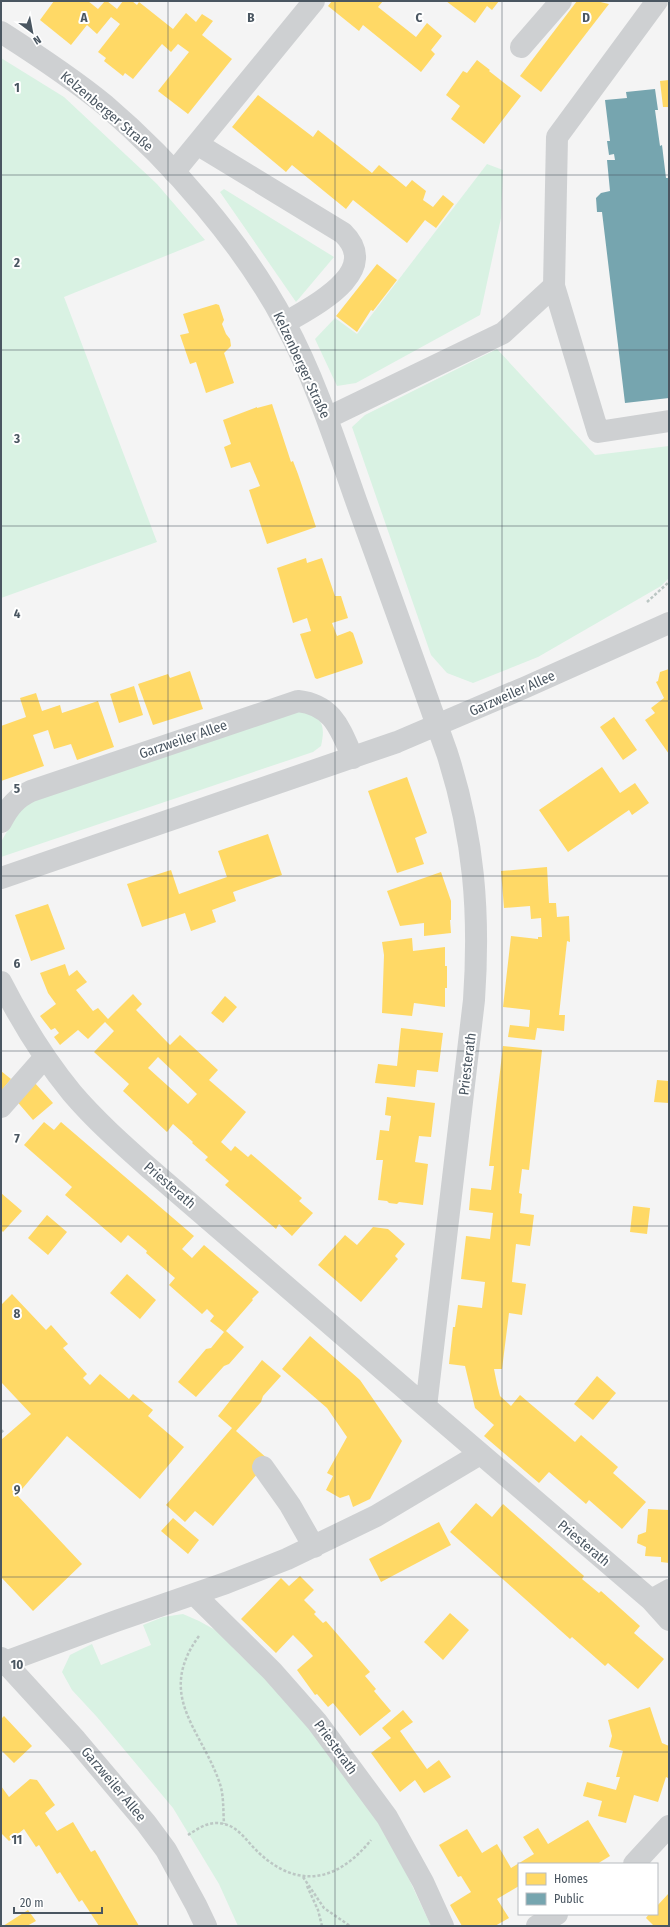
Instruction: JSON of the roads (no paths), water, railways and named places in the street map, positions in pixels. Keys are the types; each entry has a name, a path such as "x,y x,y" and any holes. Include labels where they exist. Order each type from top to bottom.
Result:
{"street":[{"path":"174,172 314,1"},
{"path":"521,47 561,1"},
{"path":"657,1 557,137 554,286 598,432 669,421"},
{"name":"Kelzenberger Straße","path":"1,32 53,66 104,105 149,145 174,172 236,248 272,300 302,359 327,418 437,726"},
{"path":"197,144 343,233 349,239 353,247 354,262 351,271 341,285 317,304 285,323"},
{"path":"327,418 503,333 554,286"},
{"name":"Garzweiler Allee","path":"1,878 353,758 437,726 669,623"},
{"name":"Garzweiler Allee","path":"1,822 11,805 31,790 298,701 313,704 330,715 340,728 353,758"},
{"name":"Priesterath","path":"426,1406 474,1000 477,940 474,876 467,827 455,779 437,726"},
{"name":"Priesterath","path":"1,982 45,1057 73,1093 128,1149 480,1454 660,1595 669,1620"},
{"path":"1,1107 45,1057"},
{"path":"2,1662 256,1572 314,1547 376,1516 480,1454"},
{"path":"263,1468 290,1506 314,1547"},
{"name":"Priesterath","path":"194,1594 304,1705 387,1817 423,1882 443,1926"},
{"name":"Garzweiler Allee","path":"2,1662 112,1781 166,1850 206,1926"},
{"path":"635,1863 669,1826"},
{"path":"536,1926 555,1915"}]}
